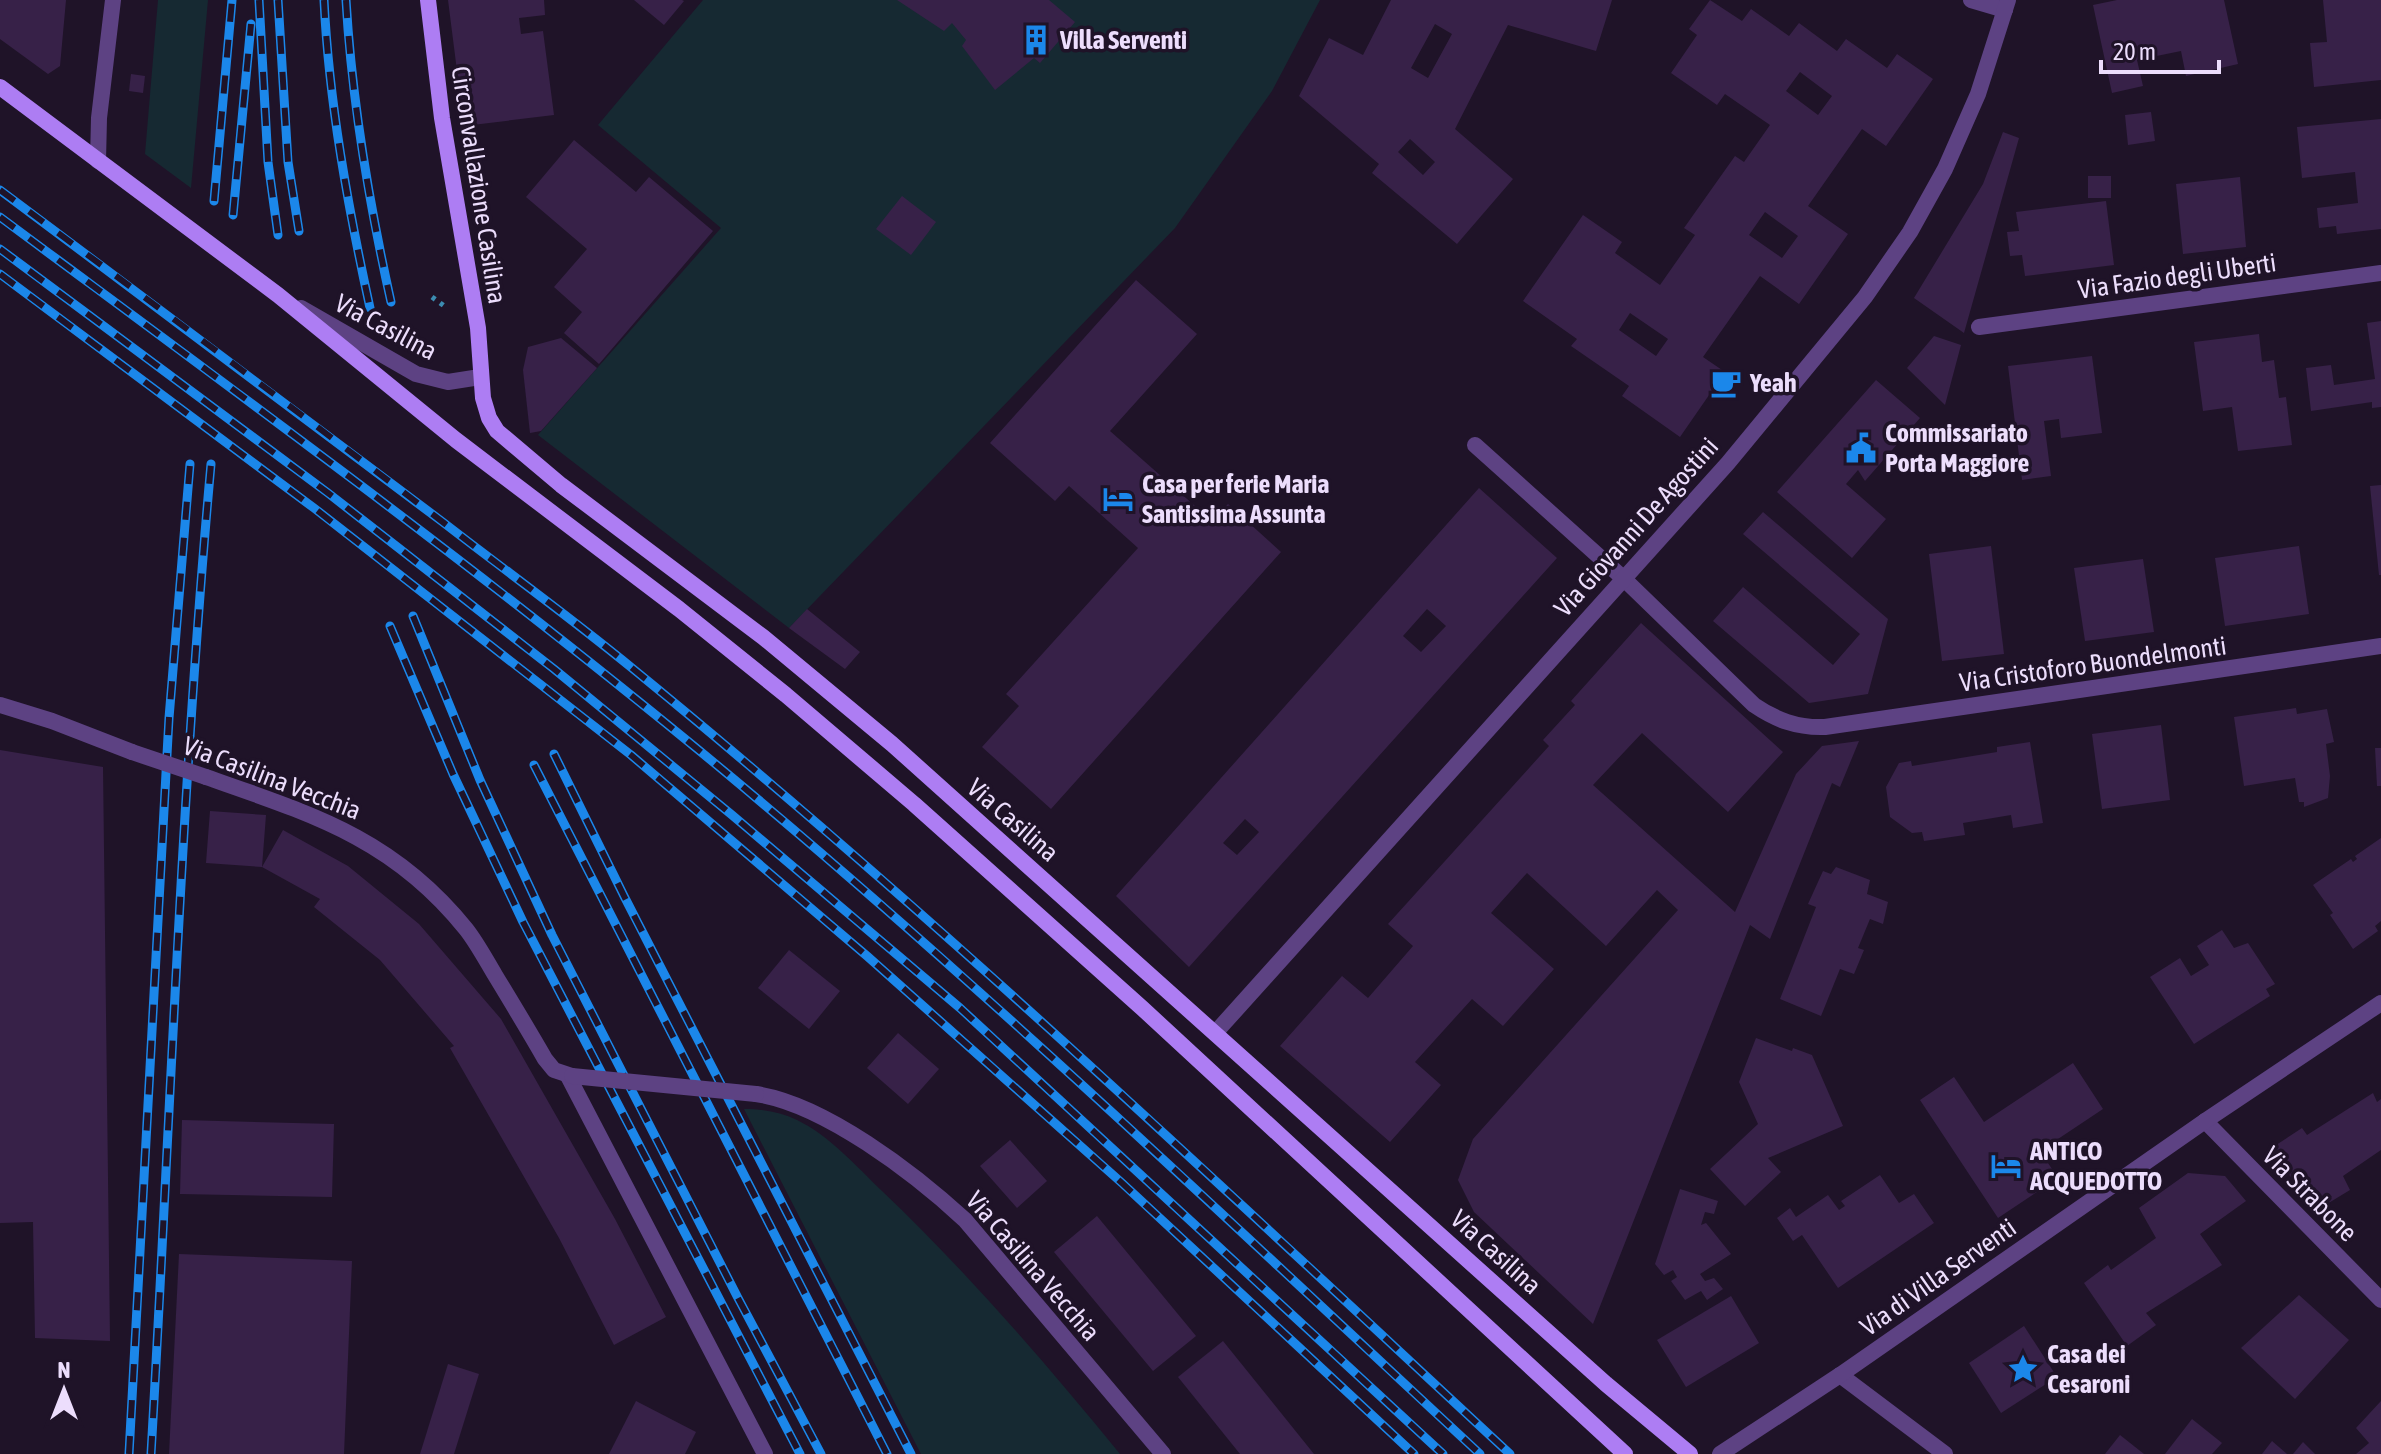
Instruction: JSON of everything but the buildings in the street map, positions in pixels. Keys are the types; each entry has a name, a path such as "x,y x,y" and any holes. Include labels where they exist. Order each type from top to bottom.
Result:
{"main road":[{"name":"Circonvallazione Casilina","path":"428,0 444,132 478,328 480,377"},
{"name":"Via Casilina","path":"0,87 278,295 456,440 746,662 866,763 1165,1029 1625,1454"},
{"name":"Via Casilina","path":"480,377 489,418 509,443 763,637 892,744 1583,1363 1690,1454"}],"street":[{"path":"98,161 99,118 113,0"},
{"path":"1971,0 2006,5"},
{"name":"Via Giovanni De Agostini","path":"1216,1032 1728,463 1865,297 1910,232 1945,169 1978,94 2006,5"},
{"name":"Via Fazio degli Uberti","path":"1979,327 2381,273"},
{"name":"Via Casilina","path":"278,295 416,374 448,382 480,377"},
{"path":"1475,445 1623,578"},
{"name":"Via Cristoforo Buondelmonti","path":"1623,578 1754,705 1789,724 1812,727 2381,646"},
{"name":"Via Casilina Vecchia","path":"0,705 52,721 336,825 368,841 442,902 467,931 554,1070 570,1076 756,1094 789,1101 815,1113 901,1167 965,1220 1163,1454"},
{"name":"Via di Villa Serventi","path":"1720,1454 2381,1003"},
{"name":"Via Casilina Vecchia","path":"570,1076 765,1454"},
{"name":"Via Strabone","path":"2205,1121 2381,1300"},
{"path":"1840,1375 1945,1454"}],"shaded area":[{"path":"158,0 208,0 191,188 145,154"},
{"path":"703,0 1320,0 1272,91 1175,228 789,628 538,435 721,228 598,125"},
{"path":"744,1109 771,1112 797,1120 821,1134 842,1152 975,1286 1120,1454 921,1454"}],"railway":[{"path":"214,201 232,0"},
{"path":"259,0 268,162 278,235"},
{"path":"278,0 288,162 299,231"},
{"path":"324,0 330,77 341,155 370,308"},
{"path":"346,0 362,152 391,302"},
{"path":"233,215 251,24"},
{"path":"0,190 562,613 745,762 1077,1054 1510,1454"},
{"path":"0,217 456,558 724,771 1012,1022 1480,1454"},
{"path":"0,249 328,493 554,669 732,815 960,1008 1443,1454"},
{"path":"0,274 314,508 631,755 867,956 1122,1183 1414,1454"},
{"path":"129,1454 169,718 190,464"},
{"path":"151,1454 184,835 211,464"},
{"path":"413,616 480,780 552,935 821,1454"},
{"path":"390,626 453,774 523,922 800,1454"},
{"path":"554,754 911,1454"},
{"path":"534,765 887,1454"}],"place":[{"name":"Villa Serventi","path":"1036,40"},
{"name":"Yeah","path":"1726,383"},
{"name":"Commissariato Porta Maggiore","path":"1861,448"},
{"name":"Casa per ferie Maria Santissima Assunta","path":"1118,499"},
{"name":"ANTICO ACQUEDOTTO","path":"2006,1166"},
{"name":"Casa dei Cesaroni","path":"2023,1369"}]}
